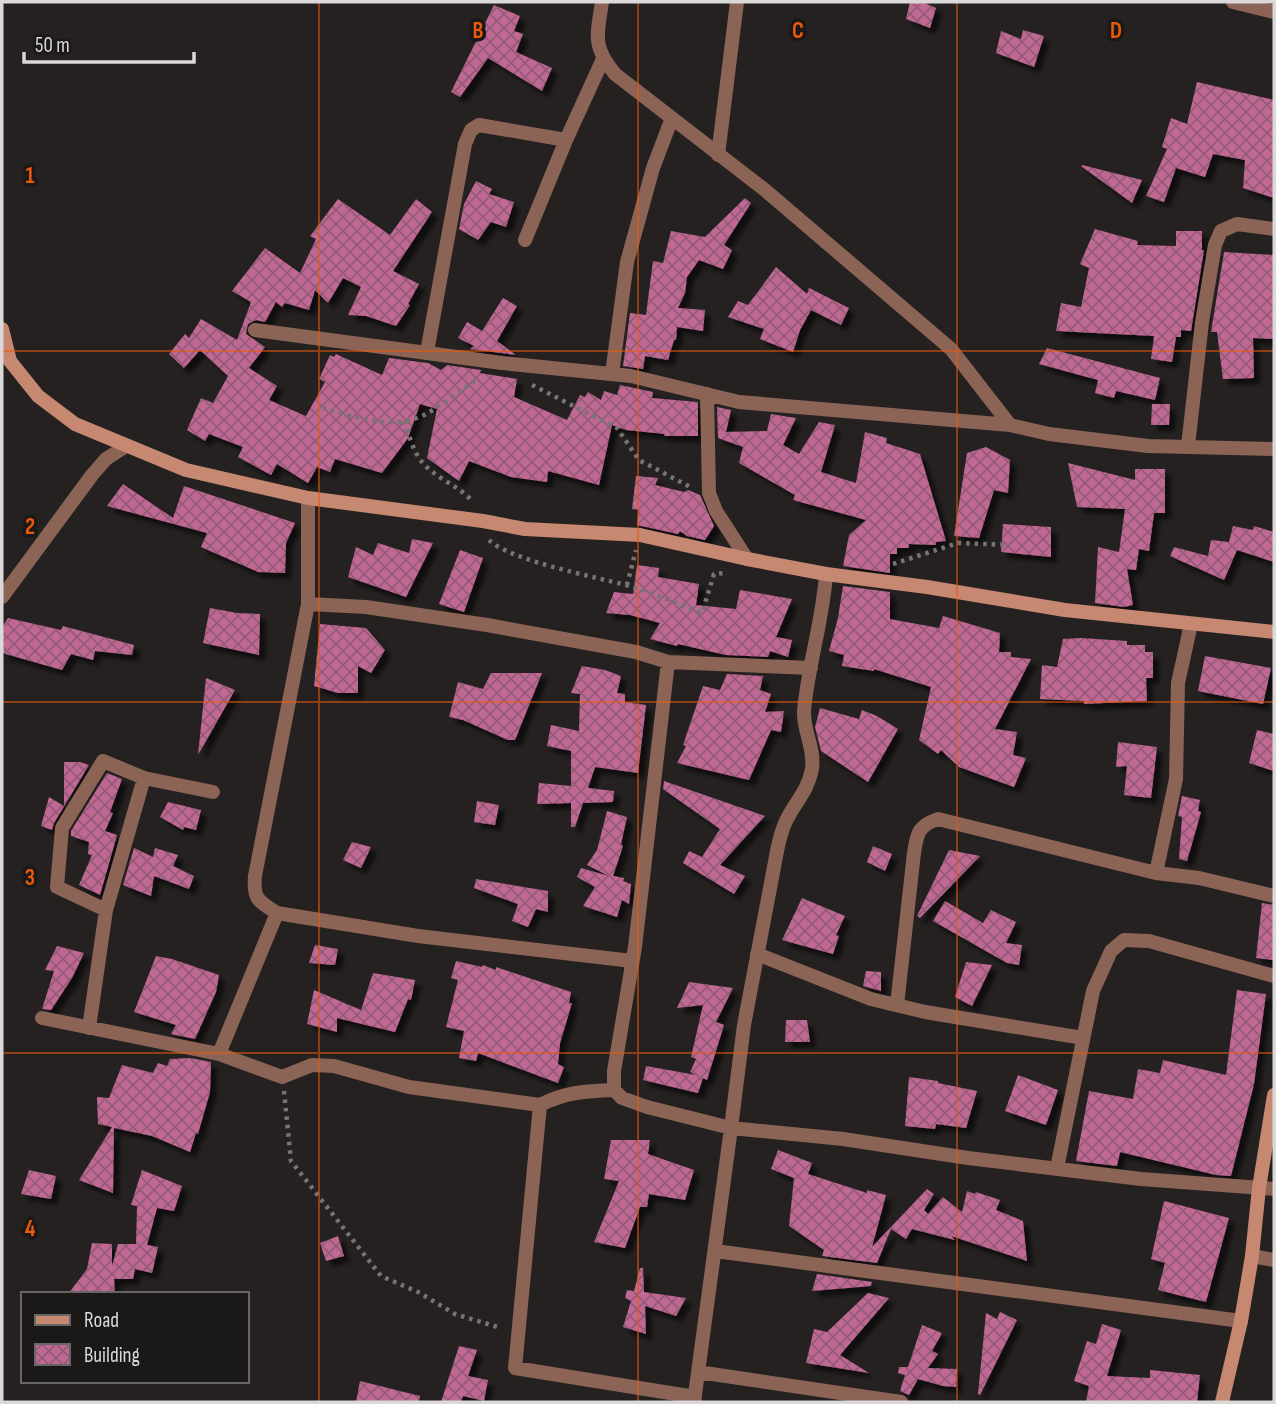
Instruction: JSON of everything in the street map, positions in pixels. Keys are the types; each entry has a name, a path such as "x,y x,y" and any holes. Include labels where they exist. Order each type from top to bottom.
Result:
{"street":[{"path":"602,2 597,46 603,60 615,75 765,190 951,349 1010,425"},
{"path":"719,155 737,2"},
{"path":"1233,2 1273,9"},
{"path":"525,240 603,60"},
{"path":"612,374 627,262 653,168 671,118"},
{"path":"427,352 465,144 471,130 479,125 566,141"},
{"path":"1188,446 1214,245 1221,231 1237,224 1274,229"},
{"path":"2,328 10,361 38,396 75,424 186,470 308,498 525,529 640,535 826,574 927,587 1065,610 1274,632"},
{"path":"256,330 502,363 631,376 739,402 1010,425 1049,434 1136,445 1274,449"},
{"path":"707,394 709,493 716,511 747,559"},
{"path":"2,597 92,475 106,459 126,446"},
{"path":"308,498 308,604 254,892 260,902 277,913 418,936 632,961"},
{"path":"540,1105 516,1368 694,1400 744,1025 757,954 778,846 786,820 803,796 812,768 813,751 806,733 804,712 824,601 826,574"},
{"path":"308,604 366,607 487,625 636,652 668,662 811,668"},
{"path":"1156,873 1176,779 1178,683 1191,624"},
{"path":"668,662 632,961 614,1071 614,1090 622,1098 731,1128 843,1139 968,1158 1141,1179 1274,1189"},
{"path":"106,910 57,887 62,828 103,761 144,778 213,792"},
{"path":"89,1028 106,910 144,778"},
{"path":"897,1005 917,835 925,823 938,818 1156,873 1199,878 1274,896"},
{"path":"219,1054 277,913"},
{"path":"1057,1168 1093,991 1111,951 1124,940 1149,941 1274,976"},
{"path":"757,954 871,999 1083,1038"},
{"path":"42,1018 219,1054 282,1077 313,1065 334,1066 409,1087 540,1105 557,1096 573,1092 614,1090"},
{"path":"1222,1402 1241,1321 1274,1095"},
{"path":"715,1251 1241,1321"},
{"path":"1252,1256 1274,1260"},
{"path":"698,1372 901,1402"}],"path":[{"path":"323,408 380,422 404,421 423,415 502,363 542,392 617,428 639,460 686,486 709,493"},
{"path":"627,585 640,535"},
{"path":"282,1077 291,1161 381,1276 418,1292 454,1314 519,1334"}],"building":[{"path":"910,2 923,2 936,8 930,28 906,19"},
{"path":"494,5 520,16 514,31 523,34 516,52 552,68 542,91 488,58 460,97 451,92"},
{"path":"1023,30 1044,36 1034,67 996,53 1001,31 1021,39"},
{"path":"1197,82 1274,100 1274,198 1243,188 1245,160 1213,154 1205,177 1176,168 1164,202 1146,196 1167,149 1162,147 1171,118 1187,124"},
{"path":"1081,166 1142,180 1132,203"},
{"path":"476,181 492,189 489,194 514,202 506,227 491,222 478,240 459,229 464,204"},
{"path":"745,198 751,203 724,245 732,250 723,269 699,260 687,277 685,293 678,308 705,310 703,331 677,327 676,340 668,360 645,356 643,369 623,366 630,313 646,315 653,261 663,263 671,231 705,237"},
{"path":"338,199 390,235 416,199 432,212 393,271 419,284 408,304 410,305 396,326 366,316 348,315 361,287 343,278 328,303 315,290 309,310 285,303 282,307 276,302 265,322 256,320 248,324 246,334 265,347 249,368 277,386 269,400 306,416 325,382 319,379 330,355 334,357 336,354 382,375 389,358 428,363 441,370 447,365 517,379 514,397 567,420 580,395 585,397 588,392 601,400 604,391 617,395 620,385 653,392 652,398 698,402 698,436 664,436 665,434 626,430 612,425 599,485 548,471 547,482 511,477 469,461 459,481 427,458 437,409 420,404 408,438 382,473 335,459 330,472 317,467 308,483 277,464 271,475 238,457 243,447 209,434 205,441 187,430 201,398 213,403 228,376 200,350 184,368 169,354 185,334 189,338 201,319 237,340 251,302 232,291 265,248 300,273 316,239 310,236"},
{"path":"1095,229 1138,241 1137,245 1176,246 1176,231 1202,231 1204,250 1191,331 1181,330 1181,337 1176,337 1172,362 1151,359 1154,336 1056,331 1061,303 1081,307 1089,268 1080,264"},
{"path":"1224,252 1274,255 1274,339 1253,338 1254,378 1223,379 1217,332 1211,332"},
{"path":"776,267 807,294 809,288 849,308 841,325 811,310 800,330 793,352 760,339 764,329 728,317 738,301 748,305"},
{"path":"503,298 517,306 497,341 516,355 470,349 474,346 458,338 467,322 482,331"},
{"path":"1047,348 1160,378 1155,400 1116,391 1114,398 1095,393 1098,380 1039,364"},
{"path":"1152,404 1170,404 1169,425 1151,425"},
{"path":"717,407 731,410 726,432 767,431 771,414 796,418 783,445 799,454 819,422 835,425 821,472 856,483 865,432 887,438 886,443 920,454 946,541 936,542 936,545 909,544 909,548 897,548 897,554 890,554 890,573 843,566 849,535 866,520 793,500 795,495 739,463 743,447 718,438"},
{"path":"986,447 1010,460 1008,493 994,490 979,538 954,536 967,453"},
{"path":"1068,463 1135,480 1135,469 1165,469 1165,513 1154,513 1149,551 1139,549 1136,570 1127,569 1133,605 1124,607 1095,603 1098,547 1119,552 1125,509 1077,507"},
{"path":"636,476 658,478 655,485 684,492 688,490 700,495 714,526 705,540 687,536 680,531 678,534 637,525 639,510 632,509"},
{"path":"123,484 173,518 184,486 295,523 286,543 285,573 258,572 201,547 207,533 107,506"},
{"path":"1003,524 1051,527 1051,557 1001,552"},
{"path":"1233,526 1253,530 1254,526 1274,532 1274,562 1237,550 1224,580 1170,556 1174,547 1208,556 1211,540 1229,542"},
{"path":"412,539 433,543 406,597 348,577 356,547 373,555 378,543 409,553"},
{"path":"460,550 483,558 464,612 439,604"},
{"path":"637,565 659,568 658,577 699,584 696,605 736,609 740,590 792,599 776,637 792,640 788,657 770,651 768,657 726,655 678,644 677,646 650,639 660,623 630,615 606,613 614,592 633,594"},
{"path":"843,586 890,592 890,619 939,628 943,616 1000,633 999,652 1011,652 1011,657 1031,659 995,729 1017,732 1013,755 1026,758 1014,787 959,767 941,750 938,754 919,740 931,687 874,669 842,666 844,655 829,651"},
{"path":"210,608 260,614 259,655 203,643"},
{"path":"8,618 61,630 63,626 134,645 132,655 95,651 93,660 71,654 62,670 2,653 2,627"},
{"path":"320,624 366,628 385,650 371,673 358,666 358,693 338,693 314,686"},
{"path":"1063,639 1127,641 1127,645 1145,645 1145,652 1153,652 1153,678 1146,678 1147,701 1084,704 1084,701 1040,699 1042,665 1057,667"},
{"path":"1205,656 1271,668 1263,704 1198,691"},
{"path":"582,666 621,676 617,693 625,694 625,702 646,705 638,773 595,767 588,788 614,791 613,802 583,803 575,827 571,827 571,803 537,804 539,783 571,786 571,751 547,746 551,725 579,731 580,694 571,693"},
{"path":"491,673 542,673 515,740 508,740 463,720 449,717 458,682 483,689"},
{"path":"727,674 763,676 760,690 771,694 765,712 784,711 781,732 771,730 749,780 677,763 686,746 683,745 703,686 720,690"},
{"path":"206,678 235,690 198,755"},
{"path":"820,708 859,719 862,710 898,729 868,782 821,751 815,727"},
{"path":"1257,730 1274,734 1274,771 1249,763"},
{"path":"1118,742 1157,747 1151,798 1124,795 1127,766 1116,767"},
{"path":"64,762 89,765 52,830 41,826 49,797 64,806"},
{"path":"107,773 122,779 105,831 117,835 100,895 79,885 92,855 88,854 89,842 71,836 71,831"},
{"path":"664,781 765,816 720,865 745,876 734,894 683,863 689,851 702,857 720,829 663,789"},
{"path":"1182,796 1200,800 1198,811 1201,812 1187,861 1179,859 1182,817 1178,816"},
{"path":"477,801 499,805 495,825 474,822"},
{"path":"168,802 201,810 196,830 184,827 183,830 160,817"},
{"path":"607,811 627,817 621,844 623,846 613,876 624,878 623,881 631,884 629,904 622,900 617,917 583,906 595,887 577,877 581,868 609,876 587,865 597,850"},
{"path":"352,842 371,847 361,868 343,860"},
{"path":"873,846 892,854 885,871 867,862"},
{"path":"134,848 153,857 155,848 178,855 173,866 194,876 189,889 154,876 151,896 123,885"},
{"path":"949,850 980,856 920,918 917,916"},
{"path":"476,879 548,891 548,912 536,909 528,927 512,921 518,904 474,888"},
{"path":"802,898 845,916 836,935 839,936 833,954 782,940"},
{"path":"945,901 983,923 991,910 1016,922 1006,943 1022,945 1019,965 1007,963 933,921"},
{"path":"1262,903 1274,905 1273,960 1256,958"},
{"path":"315,945 338,949 335,965 309,963"},
{"path":"57,946 84,953 72,978 51,1010 42,1009 54,971 45,970"},
{"path":"156,956 219,975 216,992 195,1039 171,1034 176,1025 134,1012"},
{"path":"456,961 496,970 496,967 571,992 569,1003 572,1003 560,1043 558,1064 564,1067 558,1083 478,1053 476,1061 459,1058 464,1031 446,1027 458,980 451,978"},
{"path":"966,962 992,965 972,1006 955,997"},
{"path":"866,971 881,972 881,991 863,986"},
{"path":"373,973 415,980 411,1000 408,999 395,1032 337,1018 337,1032 307,1024 314,990 361,1010"},
{"path":"689,982 733,988 716,1022 724,1025 707,1080 703,1078 698,1093 643,1080 646,1066 696,1075 690,1072 696,1059 691,1057 703,1005 677,1008"},
{"path":"1237,990 1266,994 1254,1084 1231,1176 1216,1175 1120,1152 1117,1166 1076,1161 1089,1091 1133,1099 1138,1069 1160,1073 1163,1060 1226,1075"},
{"path":"786,1020 807,1020 810,1042 785,1042"},
{"path":"190,1058 211,1062 210,1092 190,1152 152,1136 114,1128 113,1193 79,1180 112,1127 98,1124 97,1097 109,1098 122,1065 153,1073 158,1063 167,1066 170,1059"},
{"path":"1018,1075 1058,1090 1046,1125 1005,1111"},
{"path":"909,1077 977,1091 966,1128 936,1124 935,1129 905,1126"},
{"path":"611,1140 650,1140 648,1154 694,1170 685,1200 649,1194 647,1207 640,1207 625,1248 594,1242 619,1181 604,1179"},
{"path":"778,1150 812,1163 808,1174 867,1193 867,1190 886,1195 872,1247 927,1189 934,1194 924,1210 928,1214 943,1197 962,1212 967,1191 1000,1200 996,1210 1023,1221 1027,1261 951,1236 955,1240 912,1229 906,1239 891,1229 877,1263 822,1256 824,1250 789,1226 794,1178 771,1169"},
{"path":"29,1170 56,1176 51,1199 21,1194"},
{"path":"142,1170 182,1186 174,1211 157,1208 147,1245 158,1247 152,1273 135,1269 133,1279 114,1279 115,1292 70,1292 87,1269 92,1243 112,1244 112,1266 118,1244 136,1244 137,1206 131,1205"},
{"path":"1164,1201 1229,1218 1206,1302 1158,1290 1165,1263 1151,1259"},
{"path":"338,1236 344,1256 326,1261 320,1243"},
{"path":"640,1268 643,1268 644,1292 686,1298 676,1316 645,1306 646,1334 623,1327 631,1301 625,1298 627,1290 634,1291"},
{"path":"817,1274 872,1282 871,1286 812,1291"},
{"path":"868,1293 889,1298 840,1355 869,1373 806,1363 814,1329 827,1332"},
{"path":"1000,1312 1017,1320 980,1395 986,1313 997,1319"},
{"path":"1102,1324 1121,1330 1107,1376 1150,1378 1150,1370 1200,1375 1197,1402 1086,1402 1089,1386 1074,1381 1087,1341 1096,1344"},
{"path":"922,1325 942,1333 932,1351 938,1354 928,1368 957,1369 956,1387 918,1379 909,1395 900,1391 905,1375 898,1373 899,1367 908,1367"},
{"path":"459,1346 477,1350 468,1376 488,1380 484,1401 463,1396 461,1402 441,1402"},
{"path":"360,1381 420,1396 419,1402 356,1402"}]}
